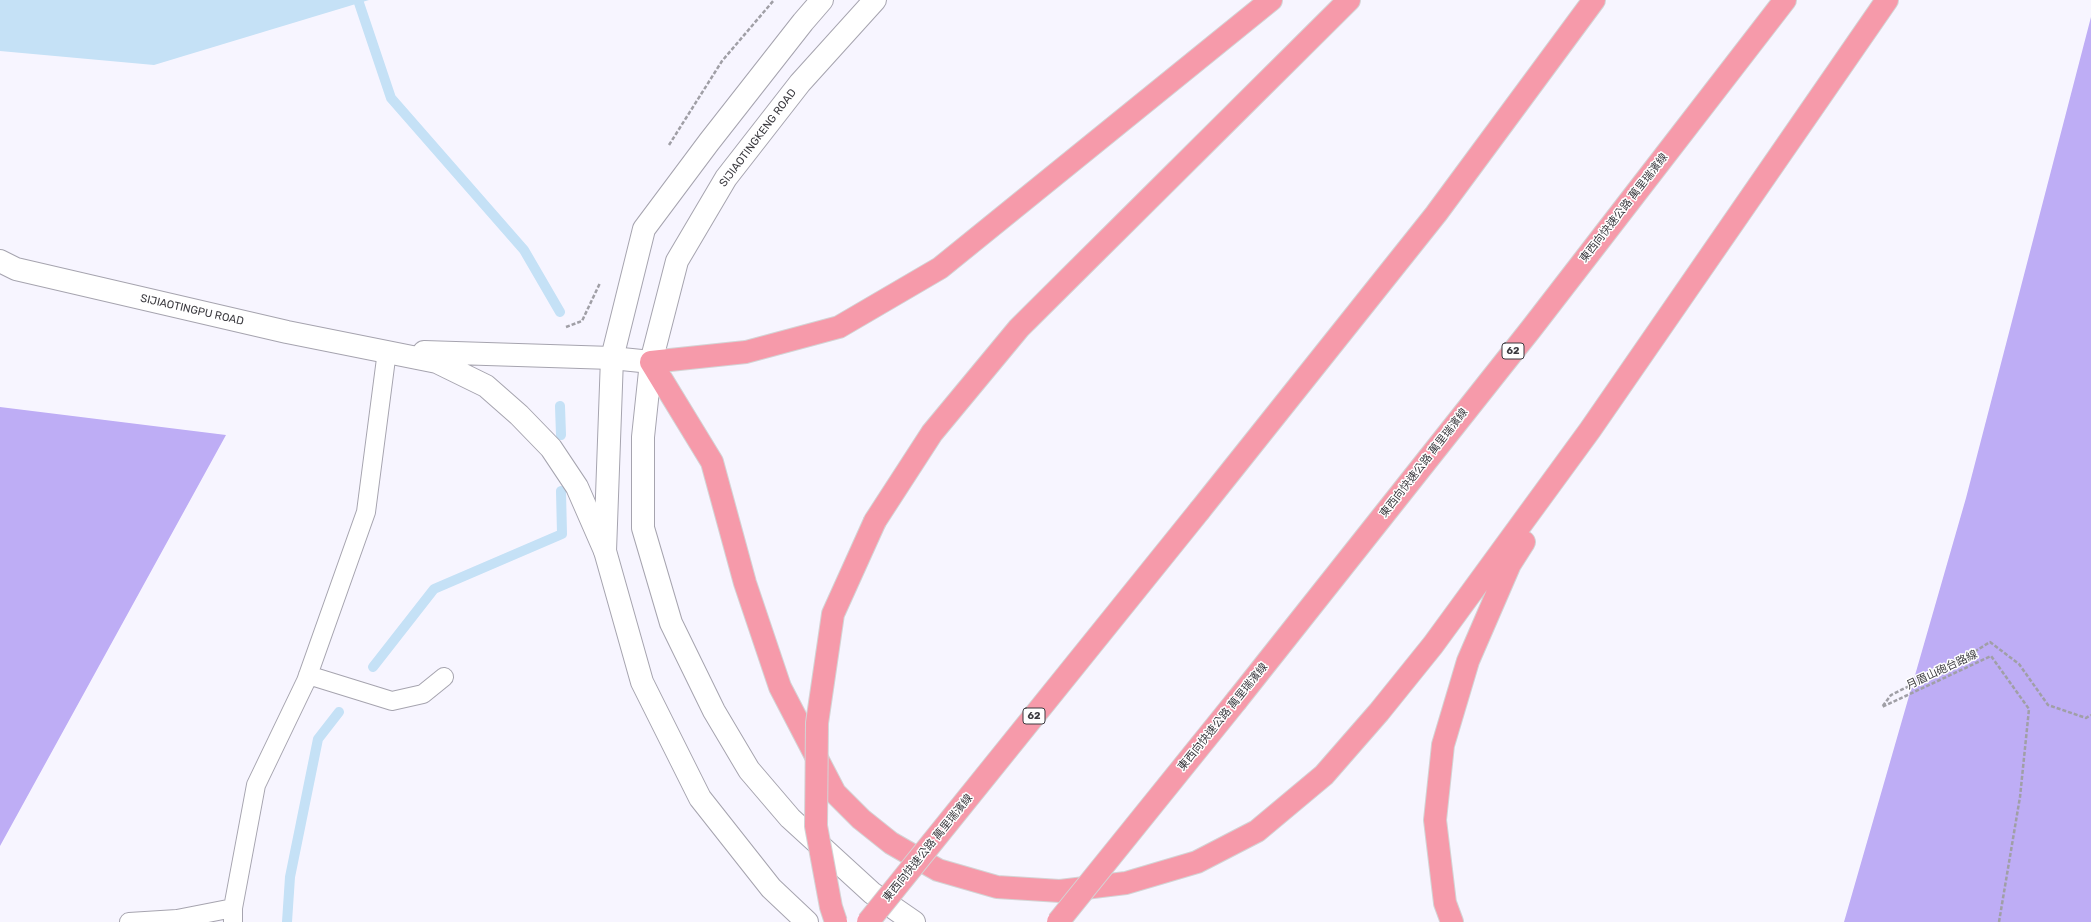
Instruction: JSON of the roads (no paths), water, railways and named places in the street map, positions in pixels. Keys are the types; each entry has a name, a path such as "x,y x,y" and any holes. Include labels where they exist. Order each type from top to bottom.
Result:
{"highway":[{"path":"1271,0 934,272 839,327 746,352 651,362 712,462 745,583 780,687 835,793 861,819 891,843 938,870 997,887 1060,891 1126,883 1197,862 1257,831 1324,774 1379,712 1433,645 1590,430 1887,0"},
{"path":"836,922 831,907 816,826 817,723 834,614 875,521 932,432 1019,328 1349,0"},
{"name":"東西向快速公路 萬里瑞濱線","path":"868,922 1436,214 1594,0"},
{"name":"東西向快速公路 萬里瑞濱線","path":"1058,922 1237,700 1531,329 1785,0"},
{"path":"1452,922 1445,903 1435,820 1443,745 1468,661 1510,564 1590,430"}],"street":[{"path":"605,551 612,358 644,229 709,142 822,0"},
{"name":"SIJIAOTINGKENG ROAD","path":"875,0 800,83 726,178 678,261 651,362 643,437 644,528 671,623 714,711 749,770 790,818 872,893 914,922"},
{"name":"SIJIAOTINGPU ROAD","path":"0,261 16,269 32,273 287,332 387,351"},
{"path":"387,351 612,358 651,362"},
{"path":"387,351 437,362 486,386 519,415 551,448 577,487 605,551 642,682 700,798 771,888 807,922"}],"lane":[{"path":"129,922 233,915 256,785 308,675 366,512 387,351"},
{"path":"308,675 392,701 423,694 444,677"}],"water":[{"path":"0,0 369,0 154,65 0,51"}],"waterway":[{"path":"358,0 391,98 524,250 560,312"},
{"path":"560,406 561,435"},
{"path":"373,667 434,589 562,534 561,491"},
{"path":"287,922 290,877 318,739 339,712"}]}
